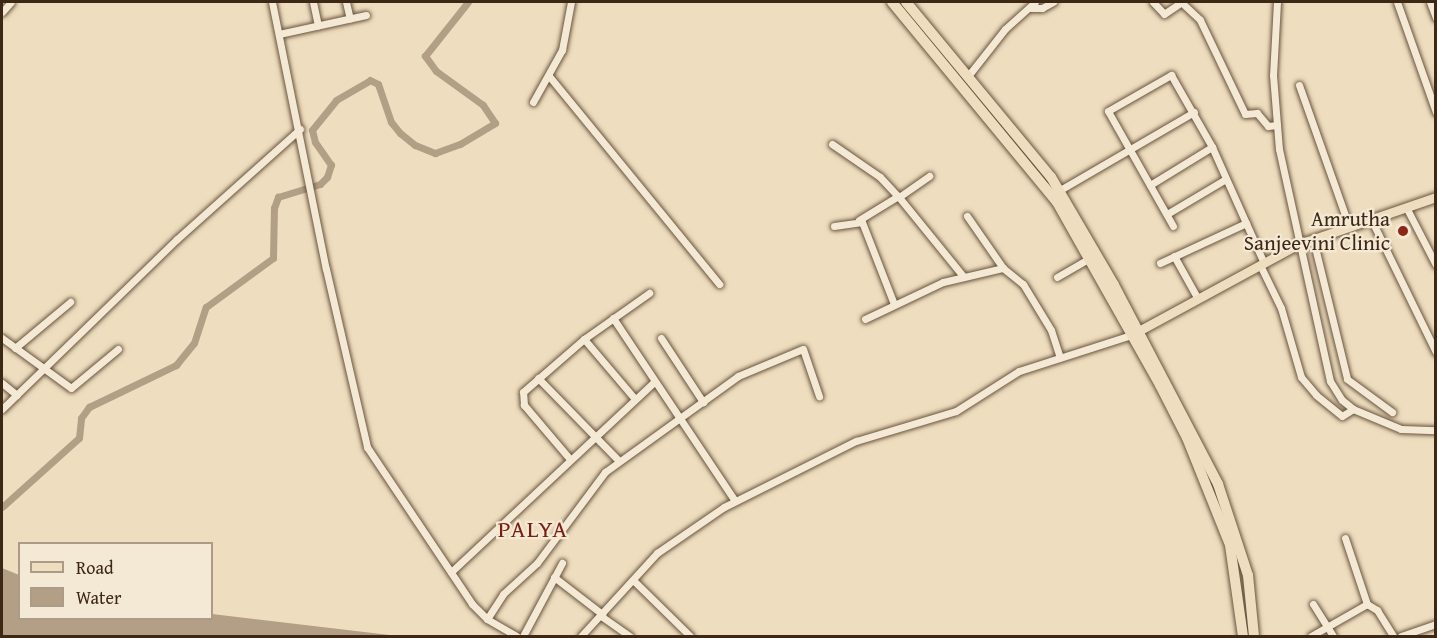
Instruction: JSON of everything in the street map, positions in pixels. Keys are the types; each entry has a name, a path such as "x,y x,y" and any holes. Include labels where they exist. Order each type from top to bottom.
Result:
{"highway":[{"path":"892,2 1039,177 1192,429 1218,484 1234,543 1248,575 1254,636"},
{"path":"906,2 1060,190 1135,333"},
{"path":"1234,543 1243,636"}],"main road":[{"path":"1135,333 1306,241 1436,197"}],"street":[{"path":"2,12 10,2"},
{"path":"272,2 362,434 372,455 451,572 486,619 518,636"},
{"path":"313,2 318,25"},
{"path":"346,2 350,19"},
{"path":"532,102 549,76 561,50 571,2"},
{"path":"968,76 1005,29 1033,5 1042,8 1053,2"},
{"path":"1153,2 1164,14 1181,2 1200,20 1245,114 1257,113 1268,126 1277,125"},
{"path":"1277,2 1273,75 1277,125 1306,241 1347,379 1392,412"},
{"path":"1397,2 1436,112"},
{"path":"1430,2 1436,18"},
{"path":"279,34 366,15"},
{"path":"1173,226 1108,111 1171,75 1212,147 1224,180 1246,223 1281,308 1301,377 1316,395 1342,416 1353,409"},
{"path":"549,76 719,284"},
{"path":"1299,85 1349,226"},
{"path":"1060,190 1194,112"},
{"path":"2,409 177,239 300,129"},
{"path":"832,144 880,177 963,276"},
{"path":"1150,185 1212,147"},
{"path":"834,225 859,220 929,176"},
{"path":"1167,214 1224,180"},
{"path":"1406,207 1436,265"},
{"path":"967,216 1003,268 1023,284 1051,330 1060,358"},
{"path":"1371,219 1436,352"},
{"path":"859,220 894,304"},
{"path":"1160,263 1246,223"},
{"path":"1306,241 1330,381 1342,400 1353,409 1401,429 1436,430"},
{"path":"1174,256 1198,299"},
{"path":"1057,277 1088,259"},
{"path":"865,319 894,304 963,276 1003,268"},
{"path":"569,458 522,401 523,392 584,339 649,293"},
{"path":"15,348 70,302"},
{"path":"612,318 735,501"},
{"path":"581,636 670,542 735,501 856,441 956,411 1019,371 1135,333"},
{"path":"2,338 73,388 118,349"},
{"path":"661,338 703,402"},
{"path":"584,339 634,399"},
{"path":"486,619 505,590 537,563 599,479 619,461 738,376 798,348 804,352 819,396"},
{"path":"538,378 592,437 619,461"},
{"path":"451,572 569,458 655,381"},
{"path":"2,383 17,395"},
{"path":"1345,538 1366,604 1377,610 1390,635"},
{"path":"523,636 562,563"},
{"path":"554,576 630,636"},
{"path":"633,580 690,636"},
{"path":"1313,604 1333,636"},
{"path":"1311,636 1366,604"},
{"path":"1401,636 1435,624"}],"water":[{"path":"2,568 18,575 18,620 213,620 213,614 398,636 2,636"}],"waterway":[{"path":"2,507 79,438 81,418 89,407 176,365 194,343 206,307 273,258 274,208 278,197 320,184 327,177 331,165 315,142 312,130 336,100 370,80 378,84 391,122 400,133 415,145 435,153 460,144 495,123 483,105 436,71 425,56 468,2"}],"place":[{"name":"Amrutha Sanjeevini Clinic","path":"1403,231"}],"district":[{"name":"PALYA","path":"533,529"}]}
